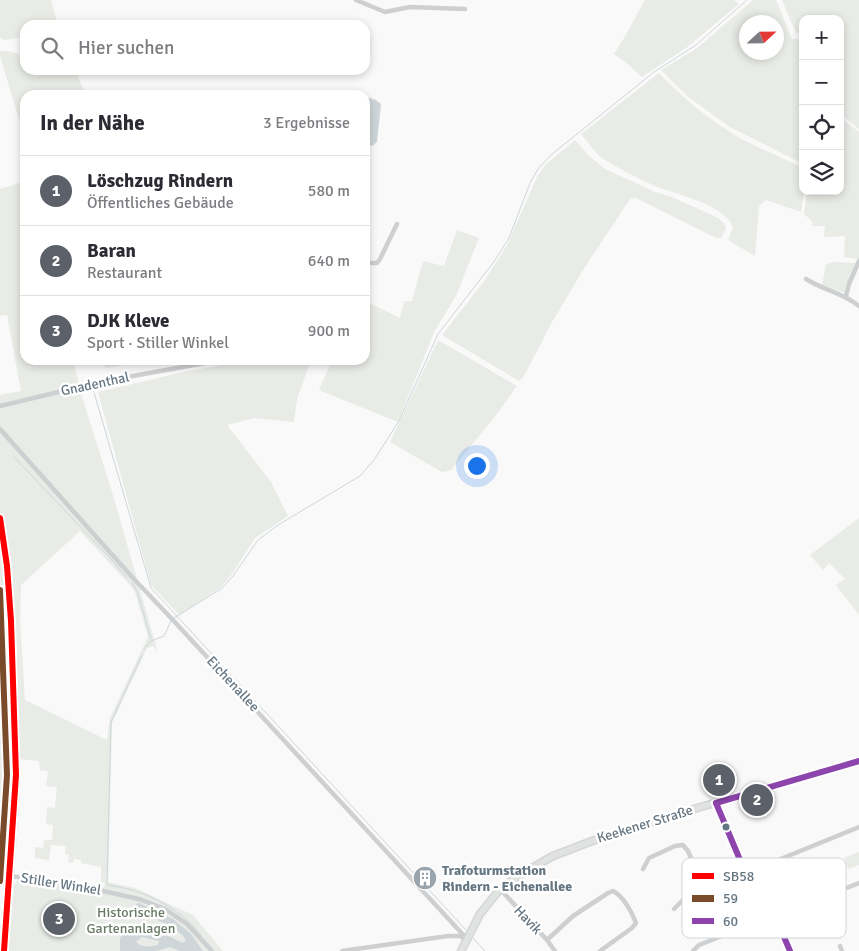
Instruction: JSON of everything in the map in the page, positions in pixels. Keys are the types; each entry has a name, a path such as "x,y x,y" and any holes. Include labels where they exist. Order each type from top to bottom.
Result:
{"main road":[{"path":"0,518 7,574 14,687 16,775 4,951"},
{"name":"Keekener Straße","path":"461,951 480,914 500,889 534,866 573,847 859,761"}],"street":[{"path":"356,0 385,12 410,7 465,9"},
{"path":"370,263 377,263 380,259 397,224"},
{"path":"846,296 859,262"},
{"path":"806,279 817,286 846,296 859,306"},
{"name":"Gnadenthal","path":"0,406 100,382 194,365"},
{"name":"Eichenallee","path":"0,429 132,577 467,939"},
{"path":"716,803 738,858"},
{"path":"784,858 859,827"},
{"path":"643,869 649,858 675,846 683,845 691,858"},
{"name":"Stiller Winkel","path":"10,876 71,884 139,899 165,909 186,924 212,951"},
{"path":"846,888 859,883"},
{"name":"Havik","path":"500,889 555,951"},
{"path":"547,940 573,916 613,891 618,894 636,923 600,951"},
{"path":"674,908 682,901"},
{"path":"342,951 448,936 460,936 467,939"},
{"path":"693,951 699,944 715,938"},
{"path":"784,938 790,951"}],"green space":[{"path":"0,0 51,0 57,20 20,20 20,38 5,40 0,38"},
{"path":"645,0 734,0 739,4 686,48 642,77 614,54"},
{"path":"753,0 776,0 782,15 739,15 739,60 784,60 784,20 792,39 799,39 799,162 730,127 687,96 661,70 696,49"},
{"path":"782,0 859,0 859,129 844,117 844,15 799,15 799,33 796,33"},
{"path":"0,51 19,54 20,75 77,75 84,90 20,90 20,122"},
{"path":"659,73 678,92 718,124 748,142 799,166 799,195 803,195 801,212 766,200 759,206 755,256 728,240 733,227 720,212 698,201 653,185 617,167 598,155 581,134"},
{"path":"844,120 859,132 859,259 844,257 845,236 824,237 825,226 812,226 812,221 804,214 806,195 844,195"},
{"path":"575,140 589,156 605,169 718,218 724,223 726,228 721,238 716,238 636,198 630,199 583,270 552,322 523,378 519,381 442,335 485,280 507,245 537,177 545,165"},
{"name":"Historische Gartenanlagen","path":"20,183 20,365 74,365 158,653 153,646 147,648 112,723 108,882 135,888 193,915 223,951 8,951 14,886 17,880 101,891 105,883 101,882 101,867 81,863 81,860 74,859 73,863 68,862 69,855 65,854 66,846 51,845 49,860 35,858 35,847 43,848 44,840 52,840 53,825 46,824 47,807 55,808 57,787 46,786 48,771 40,770 39,761 19,759 18,698 5,695 7,779 0,888 0,395 21,391 7,315 0,316 0,189","holes":["80,531 135,592 148,637 110,718 107,740 25,700 20,619 21,585"]},
{"path":"457,230 479,238 456,296 435,330 398,422 319,390 330,365 370,365 370,303 400,318 404,301 412,301 423,261 444,266"},
{"path":"837,262 856,263 845,293 822,285 826,265"},
{"path":"438,340 517,386 497,414 451,470 442,472 390,442"},
{"path":"105,365 125,365 105,368"},
{"path":"222,365 309,365 297,399 294,422 254,418 227,425 271,482 288,516 255,538 232,574 220,588 179,615 151,585 98,392"},
{"path":"859,518 859,615 836,585 845,579 829,563 823,570 810,555"},
{"path":"859,852 859,865 848,869 846,858 844,858"}],"shaded area":[{"path":"370,98 381,104 377,142 370,145"},
{"path":"139,903 173,919 191,934 203,951 180,951 170,947 156,951 120,951 120,938 126,930 134,929 168,936 183,943 186,940 178,931 164,923 137,914 136,904","holes":["142,937 159,941 158,945 149,947 136,942"]}],"waterway":[{"path":"174,618 221,589 233,576 258,540 278,525 360,476 374,460 399,421 438,334 493,263 509,238 530,183 538,169 551,155 654,72 696,45 747,0"},
{"path":"93,389 151,588 466,930"},
{"path":"13,456 127,578"},
{"path":"132,583 137,591 151,639"},
{"path":"144,649 151,641 164,636 171,621"},
{"path":"142,655 111,722 107,885 147,895 164,904 189,922 201,936"},
{"path":"473,938 485,951"}],"transit line":[{"name":"SB58","path":"0,518 7,566 11,621 16,775 4,951"},
{"name":"59","path":"0,590 7,775 0,881"},
{"name":"60","path":"716,803 859,761"},
{"name":"60","path":"716,803 739,858"},
{"name":"60","path":"784,938 790,951"}],"place":[{"name":"Löschzug Rindern","path":"719,780"},
{"name":"Baran","path":"757,800"},
{"name":"Trafoturmstation Rindern - Eichenallee","path":"425,878"},
{"name":"DJK Kleve","path":"59,919"}]}
